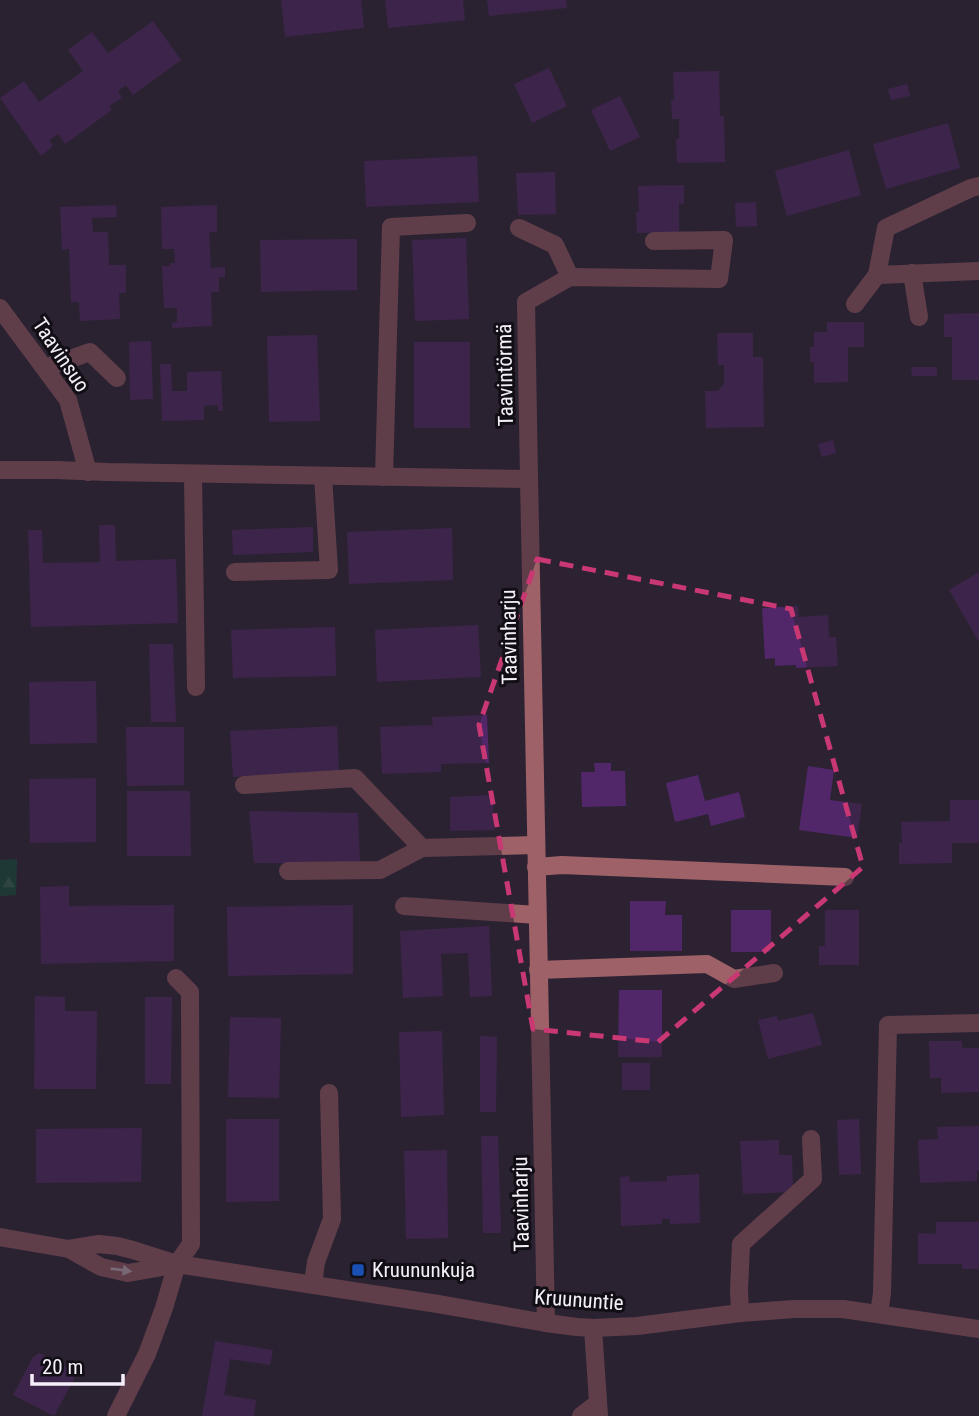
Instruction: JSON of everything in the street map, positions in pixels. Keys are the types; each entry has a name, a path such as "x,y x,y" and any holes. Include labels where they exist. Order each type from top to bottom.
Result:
{"street":[{"path":"855,304 877,275 886,228 979,186"},
{"path":"384,477 391,227 467,223"},
{"path":"519,228 555,245 569,277 719,279 724,240 654,241"},
{"path":"877,275 979,271"},
{"path":"912,273 919,317"},
{"name":"Taavintörmä","path":"529,479 526,302 569,277"},
{"name":"Taavinsuo","path":"0,308 68,400 88,472"},
{"path":"45,368 90,352 117,378"},
{"path":"0,470 529,479"},
{"path":"193,474 196,687"},
{"path":"235,572 329,570 323,476"},
{"name":"Taavinharju","path":"529,479 546,1323"},
{"path":"244,785 355,778 422,848"},
{"path":"288,871 380,870 422,848 536,845"},
{"path":"536,867 562,865 845,877"},
{"path":"404,906 537,915"},
{"path":"538,970 707,964 734,979 774,973"},
{"path":"116,1416 147,1354 177,1264 191,1244 190,992 176,978"},
{"path":"879,1314 882,1293 888,1025 979,1023"},
{"path":"313,1284 316,1262 332,1219 329,1093"},
{"path":"740,1313 741,1244 813,1179 811,1139"},
{"name":"Kruununtie","path":"0,1237 69,1249 99,1244 117,1246 177,1264 546,1323 593,1328 637,1326 740,1313 843,1309 979,1329"},
{"path":"581,1416 599,1410 593,1328"}],"highlighted area":[{"path":"537,559 791,609 863,867 658,1042 533,1029 479,725"}],"green space":[{"path":"17,859 16,895 0,896 0,860"}],"building":[{"path":"281,0 361,0 364,28 285,37"},
{"path":"385,0 463,0 465,20 388,28"},
{"path":"487,0 566,0 567,8 489,16"},
{"path":"153,21 181,60 133,95 126,85 118,91 122,98 109,106 112,110 65,144 58,134 49,140 53,146 41,156 0,98 24,81 39,102 83,71 68,50 92,32 108,53"},
{"path":"549,68 567,106 532,123 514,84"},
{"path":"719,71 725,162 677,163 679,119 672,119 673,72"},
{"path":"907,84 910,96 891,100 888,89"},
{"path":"620,96 640,137 610,151 591,110"},
{"path":"948,123 960,168 886,189 873,144"},
{"path":"849,150 861,195 787,216 775,171"},
{"path":"477,156 479,202 366,207 364,161"},
{"path":"555,172 556,214 518,215 516,173"},
{"path":"684,185 684,204 679,203 679,232 637,233 638,186"},
{"path":"756,202 757,226 736,227 735,203"},
{"path":"116,205 117,217 92,218 93,232 108,232 109,265 126,265 126,293 119,293 120,319 80,321 79,302 71,302 69,249 62,250 60,207"},
{"path":"217,205 217,232 209,232 211,268 225,267 225,277 219,277 219,292 211,292 212,326 172,328 172,323 177,322 177,308 164,308 162,266 175,263 174,249 162,249 161,207"},
{"path":"466,238 469,319 415,321 412,240"},
{"path":"357,239 357,290 261,292 260,240"},
{"path":"979,313 979,380 952,380 952,337 944,337 944,314"},
{"path":"827,322 864,322 864,347 848,347 848,382 814,383 814,362 810,362 810,347 814,347 814,332 827,332"},
{"path":"717,333 753,333 753,357 763,357 764,427 706,428 705,391 718,391 724,384 724,365 718,365"},
{"path":"317,335 320,421 269,422 267,336"},
{"path":"151,341 153,399 130,400 129,342"},
{"path":"414,342 470,342 470,428 414,428"},
{"path":"160,364 171,364 172,391 187,391 187,372 221,371 223,411 218,411 218,405 204,406 204,420 162,421"},
{"path":"911,367 937,367 937,376 912,376"},
{"path":"833,440 836,453 822,457 818,444"},
{"path":"99,525 115,525 116,561 176,559 178,623 31,627 28,530 42,530 43,563 100,562"},
{"path":"313,527 313,552 233,555 232,530"},
{"path":"452,528 453,580 349,584 347,532"},
{"path":"979,572 979,642 949,590"},
{"path":"798,606 799,617 828,615 829,637 836,637 838,666 775,666 775,658 765,659 762,608"},
{"path":"478,625 481,677 377,682 375,630"},
{"path":"335,627 336,676 233,678 231,630"},
{"path":"149,644 173,644 176,722 151,722"},
{"path":"96,681 97,743 30,744 29,682"},
{"path":"487,715 489,763 441,764 441,772 382,774 380,727 433,725 432,717"},
{"path":"337,726 339,771 233,777 230,731"},
{"path":"126,727 184,727 184,785 127,786"},
{"path":"594,763 611,763 611,771 625,771 626,806 582,807 581,772 595,772"},
{"path":"808,766 834,770 830,800 862,804 857,838 799,830"},
{"path":"698,775 705,801 739,792 745,817 711,826 708,814 675,822 666,783"},
{"path":"96,778 96,842 30,843 29,779"},
{"path":"127,791 190,791 191,856 127,856"},
{"path":"493,795 494,830 450,831 450,797"},
{"path":"950,800 979,800 979,843 952,843 952,863 899,864 901,822 950,821"},
{"path":"249,811 358,813 360,864 254,863"},
{"path":"69,886 69,906 174,905 174,961 41,964 40,887"},
{"path":"630,901 666,901 665,915 682,915 682,951 630,951"},
{"path":"353,905 353,974 228,976 227,907"},
{"path":"731,910 771,910 771,952 731,952"},
{"path":"825,910 859,910 859,965 819,965 819,946 825,946"},
{"path":"489,926 492,996 470,997 468,953 441,954 443,996 403,998 400,931"},
{"path":"619,990 662,990 662,1057 618,1057"},
{"path":"35,996 65,997 65,1011 97,1011 96,1089 34,1089"},
{"path":"145,997 172,997 171,1084 145,1084"},
{"path":"813,1013 822,1045 768,1059 758,1020 777,1016 778,1021"},
{"path":"230,1017 281,1018 279,1098 228,1097"},
{"path":"442,1031 444,1115 401,1117 399,1032"},
{"path":"480,1036 497,1037 496,1112 480,1112"},
{"path":"929,1041 962,1041 962,1048 979,1048 979,1092 941,1093 941,1078 930,1078"},
{"path":"622,1063 650,1063 650,1090 622,1090"},
{"path":"226,1119 279,1119 279,1201 226,1202"},
{"path":"859,1119 861,1174 839,1175 837,1120"},
{"path":"979,1126 977,1181 920,1183 918,1140 938,1139 937,1127"},
{"path":"142,1128 141,1182 36,1183 36,1129"},
{"path":"481,1136 498,1136 501,1233 483,1233"},
{"path":"779,1140 779,1155 792,1155 793,1192 743,1194 740,1141"},
{"path":"447,1150 448,1238 406,1239 404,1151"},
{"path":"699,1174 700,1223 670,1224 670,1219 662,1219 662,1224 621,1226 620,1177 629,1176 630,1182 667,1181 667,1176"},
{"path":"936,1222 979,1222 979,1269 962,1269 962,1264 918,1264 918,1233 936,1234"},
{"path":"215,1341 273,1350 270,1365 230,1359 224,1395 256,1400 254,1416 202,1416"},
{"path":"39,1353 52,1359 51,1365 59,1370 64,1366 75,1372 74,1379 54,1416 13,1395 33,1357"}],"place":[{"name":"Kruununkuja","path":"358,1270"}]}
